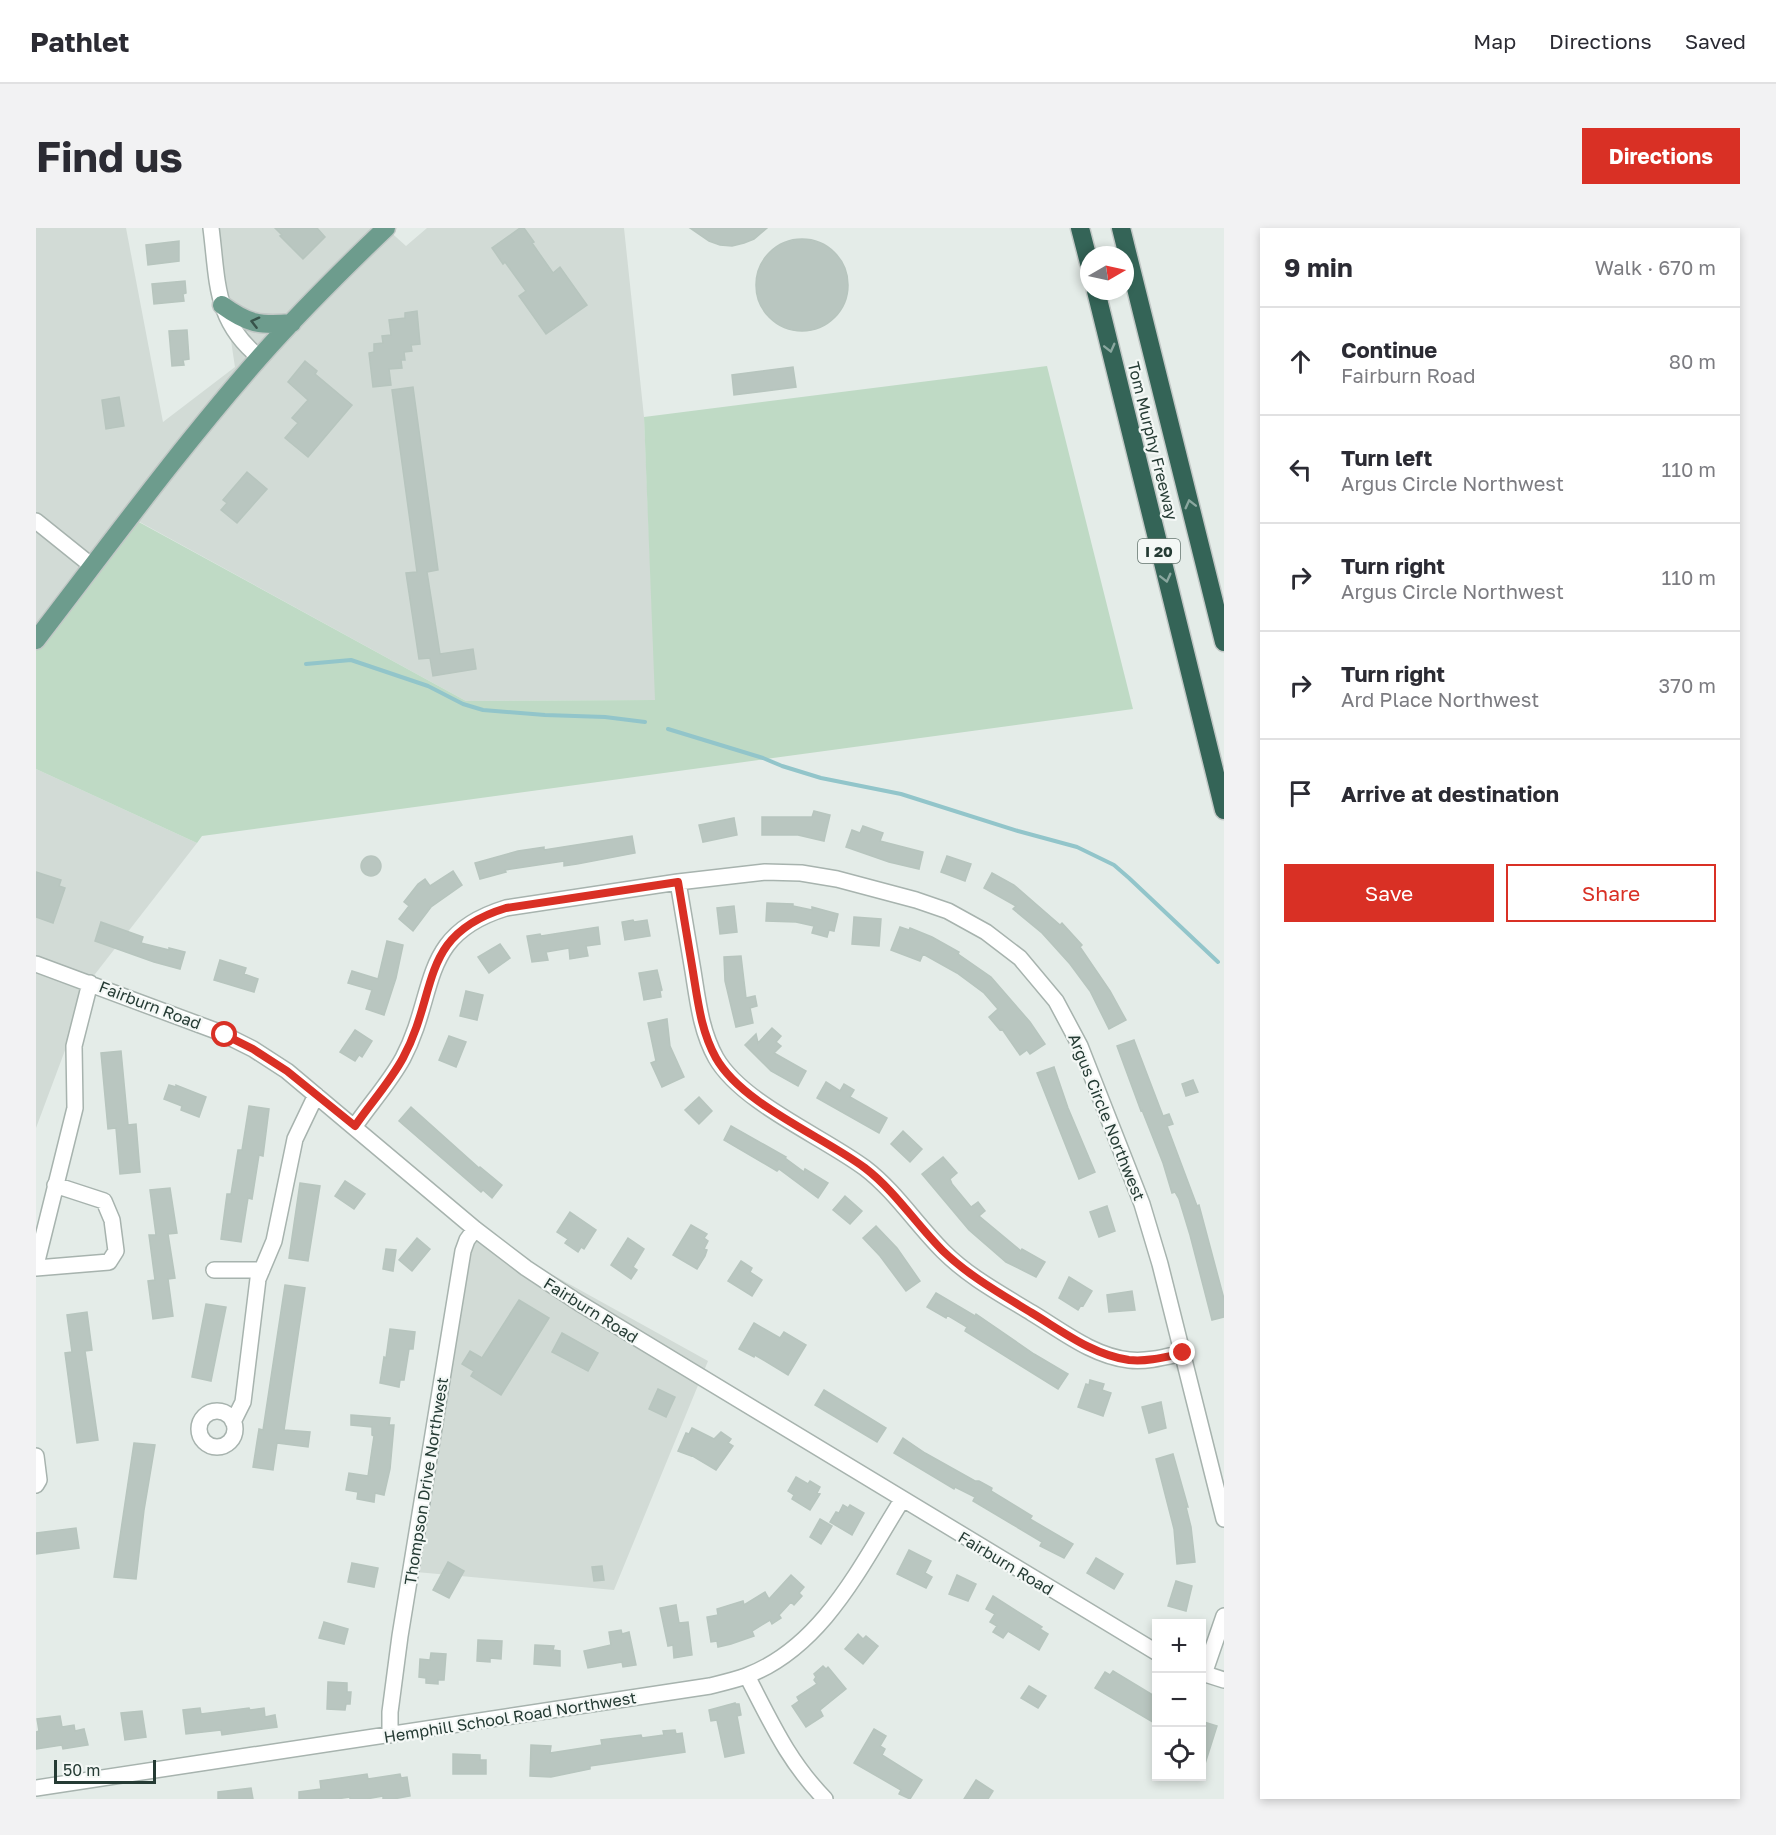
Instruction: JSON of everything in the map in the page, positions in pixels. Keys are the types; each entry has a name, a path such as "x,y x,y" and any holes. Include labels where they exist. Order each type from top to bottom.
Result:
{"highway":[{"path":"1080,228 1085,246"},
{"name":"Tom Murphy Freeway","path":"1121,228 1224,642"},
{"name":"Tom Murphy Freeway","path":"1098,300 1224,810"}],"main road":[{"path":"36,640 188,444 260,358 331,281 386,228"},
{"path":"222,305 240,318 267,325 292,323"}],"street":[{"path":"211,228 222,305 234,333 260,358"},
{"path":"36,521 92,566"},
{"name":"Argus Circle Northwest","path":"355,1126 402,1060 418,1024 436,962 448,942 466,925 484,915 506,908 678,882 765,872 801,873 837,879 948,911 986,932 1020,958 1056,1001 1080,1046 1142,1204 1160,1264 1224,1519"},
{"path":"678,882 702,1027 717,1060 739,1086 756,1100 839,1150 867,1170 895,1196 942,1250 970,1275 1083,1345 1108,1356 1130,1360 1153,1360 1183,1353"},
{"name":"Fairburn Road","path":"36,963 219,1032 253,1049 287,1071 355,1126 475,1229 526,1268 579,1304 1152,1650"},
{"path":"55,1185 104,1201 112,1220 116,1251 109,1262 36,1266 55,1185 75,1108 75,1046 90,983"},
{"path":"233,1422 243,1402 258,1279 274,1241 295,1139 316,1095"},
{"name":"Thompson Drive Northwest","path":"390,1736 390,1712 400,1636 463,1251 475,1229"},
{"path":"214,1270 262,1270"},
{"path":"36,1456 39,1480 36,1485"},
{"name":"Hemphill School Road Northwest","path":"36,1788 710,1686 747,1676 788,1653 824,1620 843,1596 902,1500"},
{"path":"1206,1665 1224,1616"},
{"path":"1206,1674 1224,1680"},
{"path":"747,1676 786,1752 804,1777 825,1799"}],"shaded area":[{"path":"36,228 126,228 163,422 235,367 214,228 386,228 406,246 427,228 624,228 644,417 656,700 466,701 127,515 36,626"},
{"path":"36,769 197,843 92,978 36,1128"},
{"path":"470,1229 708,1361 614,1590 405,1571"}],"green space":[{"path":"1047,366 1133,709 202,836 197,843 36,769 36,626 126,515 466,701 655,700 644,417"}],"building":[{"path":"275,228 317,228 325,237 303,259"},
{"path":"520,228 524,228 553,273 560,267 587,305 546,334 519,296 526,291 492,248"},
{"path":"690,228 767,228 754,239 732,246 709,241"},
{"path":"802,239 820,242 835,252 845,267 848,285 845,303 835,318 820,328 802,331 784,328 769,318 759,303 756,285 759,267 769,252 784,242"},
{"path":"179,241 179,261 148,265 146,245"},
{"path":"185,281 184,301 154,304 152,284"},
{"path":"417,311 420,344 411,345 412,351 404,352 405,360 401,360 402,368 389,369 391,385 373,387 369,353 374,352 374,344 383,343 382,336 391,335 389,320 405,318 405,313"},
{"path":"187,330 189,359 183,360 184,365 172,366 169,331"},
{"path":"305,361 317,371 315,374 352,405 308,457 285,438 298,423 292,418 308,400 288,382"},
{"path":"793,367 796,387 734,395 732,375"},
{"path":"413,387 438,570 427,572 440,654 473,649 476,669 433,676 430,658 419,659 406,573 417,572 392,390"},
{"path":"119,397 124,426 106,429 102,400"},
{"path":"247,472 267,489 237,523 221,510 227,503 223,500"},
{"path":"814,811 830,815 824,841 798,835 762,835 762,817 812,817"},
{"path":"734,818 737,835 703,842 699,825"},
{"path":"863,826 883,833 880,841 923,852 919,869 889,862 846,847 852,830 860,833"},
{"path":"632,836 635,853 577,864 564,866 564,861 505,870 506,872 480,879 475,863 518,851 544,847 544,850"},
{"path":"371,856 378,859 381,866 378,873 371,876 364,873 361,866 364,859"},
{"path":"947,856 971,864 965,881 941,872"},
{"path":"453,871 462,885 431,907 413,931 399,919 409,906 404,902 418,884 425,879 430,886"},
{"path":"36,872 61,880 59,886 65,888 53,923 36,917"},
{"path":"992,873 1014,885 1060,925 1062,923 1082,945 1080,947 1110,991 1126,1020 1109,1029 1090,991 1070,964 1042,933 1013,909 1016,906 984,888"},
{"path":"767,903 793,904 793,906 812,910 812,907 838,914 834,931 829,930 827,937 812,933 814,926 796,922 766,921"},
{"path":"734,906 737,932 720,934 717,908"},
{"path":"854,917 881,919 879,946 852,944"},
{"path":"633,920 634,922 647,920 650,936 625,940 622,922"},
{"path":"101,922 143,937 141,943 185,952 180,969 95,941"},
{"path":"598,927 600,944 586,946 588,956 570,959 569,948 546,952 548,960 532,962 527,936"},
{"path":"900,927 909,930 910,928 932,937 959,952 958,954 991,977 1030,1022 1045,1044 1030,1054 1027,1050 1020,1055 1002,1029 1000,1030 989,1017 998,1009 984,993 957,973 923,954 920,961 891,950"},
{"path":"387,941 403,945 396,978 384,1015 366,1009 372,990 348,983 352,971 378,979"},
{"path":"500,944 510,958 489,973 478,957"},
{"path":"741,956 746,998 755,996 757,1006 750,1008 753,1023 736,1027 725,981 724,957"},
{"path":"220,960 246,968 244,974 258,979 254,992 214,980"},
{"path":"657,970 662,990 660,991 661,997 644,1000 639,973"},
{"path":"466,991 483,995 477,1020 460,1016"},
{"path":"667,1019 670,1046 684,1077 662,1087 651,1063 656,1061 648,1023"},
{"path":"772,1028 781,1036 776,1042 781,1046 774,1053 806,1071 798,1086 771,1071 745,1045 756,1034 758,1043"},
{"path":"355,1030 372,1041 362,1057 359,1055 355,1061 340,1052"},
{"path":"449,1036 466,1042 456,1067 439,1060"},
{"path":"1134,1040 1163,1116 1169,1114 1173,1124 1167,1126 1197,1206 1199,1205 1224,1299 1224,1317 1212,1320 1179,1199 1175,1192 1172,1193 1163,1163 1117,1046"},
{"path":"121,1051 128,1125 136,1124 140,1172 120,1174 116,1128 108,1129 101,1053"},
{"path":"1054,1067 1068,1108 1095,1172 1079,1179 1037,1073"},
{"path":"1193,1080 1198,1092 1186,1096 1182,1084"},
{"path":"826,1082 840,1091 844,1084 854,1090 850,1097 887,1118 879,1133 817,1098"},
{"path":"169,1085 176,1087 176,1085 206,1097 199,1117 181,1110 182,1106 164,1099"},
{"path":"699,1097 712,1111 699,1124 685,1110"},
{"path":"249,1106 269,1109 263,1156 259,1155 252,1199 248,1198 241,1242 221,1239 227,1194 231,1194 238,1150 242,1150"},
{"path":"411,1107 479,1168 502,1185 492,1198 483,1190 481,1192 399,1121"},
{"path":"731,1126 786,1157 804,1172 805,1169 828,1183 818,1198 779,1169 777,1171 724,1140"},
{"path":"903,1131 922,1149 910,1162 891,1144"},
{"path":"943,1157 957,1173 950,1179 952,1184 971,1207 978,1202 985,1211 979,1216 1021,1251 1022,1249 1045,1262 1036,1277 1006,1262 969,1230 922,1174"},
{"path":"345,1181 365,1194 354,1209 335,1196"},
{"path":"300,1183 320,1186 308,1261 289,1258"},
{"path":"170,1188 177,1233 168,1234 175,1278 168,1279 173,1316 153,1319 148,1281 155,1280 149,1235 156,1235 150,1190"},
{"path":"845,1196 862,1211 850,1224 833,1210"},
{"path":"1107,1206 1115,1231 1099,1237 1090,1212"},
{"path":"570,1212 596,1230 584,1249 581,1247 578,1252 565,1243 568,1239 557,1232"},
{"path":"691,1225 707,1234 704,1238 708,1241 704,1249 707,1250 705,1256 697,1269 673,1255"},
{"path":"876,1226 897,1248 920,1281 906,1291 880,1256 863,1238"},
{"path":"417,1238 430,1249 412,1271 399,1260"},
{"path":"628,1238 644,1249 633,1267 637,1270 631,1279 611,1265"},
{"path":"386,1249 396,1250 393,1271 383,1269"},
{"path":"741,1261 752,1268 750,1272 762,1280 752,1296 728,1281"},
{"path":"1069,1277 1092,1291 1078,1310 1059,1298"},
{"path":"285,1285 305,1288 284,1430 310,1432 308,1447 277,1443 273,1470 253,1467 259,1429 263,1430"},
{"path":"1132,1291 1135,1310 1109,1312 1107,1295"},
{"path":"936,1293 975,1316 976,1314 1034,1354 1068,1374 1058,1389 965,1331 967,1327 927,1307"},
{"path":"519,1300 549,1318 501,1395 471,1376 474,1371 462,1364 470,1351 482,1358"},
{"path":"206,1304 226,1307 211,1381 192,1377"},
{"path":"87,1312 92,1350 85,1351 98,1440 77,1443 65,1353 72,1352 67,1315"},
{"path":"754,1323 780,1338 784,1332 806,1345 788,1375 755,1355 754,1357 739,1349"},
{"path":"390,1329 415,1332 413,1349 409,1349 404,1380 400,1380 399,1387 380,1383"},
{"path":"562,1333 598,1353 588,1371 552,1352"},
{"path":"1090,1380 1104,1384 1102,1390 1111,1393 1103,1416 1078,1407 1086,1384 1089,1385"},
{"path":"658,1389 675,1397 666,1417 649,1409"},
{"path":"824,1390 886,1428 877,1442 815,1405"},
{"path":"1161,1402 1166,1428 1149,1433 1142,1407"},
{"path":"351,1415 390,1418 389,1425 394,1425 390,1469 384,1495 375,1493 374,1502 357,1499 358,1492 346,1490 349,1473 368,1476 374,1436 372,1427 351,1425"},
{"path":"692,1428 714,1439 721,1432 731,1439 728,1443 733,1446 716,1470 691,1455 678,1451 686,1433 689,1434"},
{"path":"903,1438 925,1453 992,1488 991,1491 1032,1516 1030,1519 1073,1544 1064,1558 1040,1546 1042,1542 973,1501 975,1497 955,1487 954,1489 894,1453"},
{"path":"134,1443 155,1445 136,1579 114,1577"},
{"path":"1173,1454 1188,1507 1186,1507 1195,1562 1177,1564 1174,1529 1156,1459"},
{"path":"796,1477 808,1484 810,1481 820,1487 817,1493 820,1494 810,1510 792,1499 794,1495 788,1491"},
{"path":"843,1505 848,1508 850,1505 864,1513 852,1535 830,1522"},
{"path":"820,1519 832,1526 821,1544 810,1537"},
{"path":"76,1528 79,1548 36,1554 36,1533"},
{"path":"909,1550 931,1561 925,1573 932,1577 926,1588 897,1574"},
{"path":"1096,1558 1123,1574 1114,1589 1087,1573"},
{"path":"448,1562 464,1571 449,1598 433,1590"},
{"path":"352,1563 378,1568 374,1587 348,1582"},
{"path":"602,1566 604,1580 594,1581 592,1567"},
{"path":"791,1575 804,1587 799,1593 802,1596 794,1605 791,1602 779,1615 781,1618 772,1624 770,1620 752,1631 754,1636 731,1644 718,1647 717,1641 711,1642 707,1617 718,1615 717,1609 743,1601 744,1605 765,1592 769,1599"},
{"path":"957,1575 976,1584 968,1601 949,1594"},
{"path":"1176,1581 1192,1586 1186,1611 1168,1606"},
{"path":"993,1596 1042,1627 1040,1629 1048,1634 1039,1650 1008,1631 1003,1638 993,1632 997,1626 990,1622 995,1614 986,1609"},
{"path":"676,1605 679,1623 688,1622 692,1655 674,1658 673,1645 668,1646 660,1608"},
{"path":"324,1622 348,1629 344,1644 319,1638"},
{"path":"621,1630 622,1634 629,1632 636,1665 623,1667 622,1662 588,1668 584,1651 611,1645 609,1632"},
{"path":"858,1634 863,1639 866,1636 878,1646 863,1664 845,1649"},
{"path":"478,1640 502,1641 501,1659 490,1658 490,1662 477,1661"},
{"path":"535,1645 554,1646 553,1650 560,1651 560,1666 534,1664"},
{"path":"431,1653 446,1654 444,1680 438,1680 438,1684 426,1683 426,1678 419,1677 420,1659 430,1660"},
{"path":"823,1666 826,1669 828,1667 846,1689 820,1710 823,1716 806,1727 792,1706 799,1701 797,1697 817,1684 814,1674"},
{"path":"1113,1671 1152,1695 1152,1722 1095,1688 1105,1672 1110,1675"},
{"path":"328,1682 347,1683 347,1692 351,1692 350,1704 346,1704 345,1710 327,1709"},
{"path":"1029,1686 1046,1696 1038,1708 1021,1698"},
{"path":"739,1704 741,1715 737,1716 744,1753 725,1757 717,1720 711,1721 709,1710"},
{"path":"200,1708 201,1714 264,1708 265,1717 275,1715 277,1727 222,1735 221,1730 186,1734 183,1710"},
{"path":"142,1711 146,1737 125,1740 121,1713"},
{"path":"60,1716 62,1727 74,1725 75,1731 84,1729 88,1745 63,1749 62,1745 36,1749 36,1732 39,1731 37,1719"},
{"path":"1206,1723 1217,1726 1206,1761"},
{"path":"874,1729 886,1736 880,1746 885,1749 882,1755 922,1780 910,1799 899,1794 901,1790 854,1763"},
{"path":"675,1730 676,1734 682,1733 685,1752 590,1766 590,1769 551,1777 530,1776 531,1745 551,1746 550,1753 602,1745 601,1740 641,1735 642,1738 664,1735 663,1731"},
{"path":"453,1754 480,1755 480,1760 486,1760 486,1774 453,1774"},
{"path":"367,1774 368,1779 400,1774 401,1778 407,1777 410,1796 393,1799 383,1799 383,1796 366,1799 350,1799 350,1797 299,1799 299,1792 321,1789 320,1781"},
{"path":"976,1780 993,1791 988,1799 964,1799"},
{"path":"251,1788 253,1799 218,1799 218,1792"}],"waterway":[{"path":"306,664 351,660 428,686 463,704 483,710 605,717 645,722"},
{"path":"668,729 821,778 901,794 1077,847 1114,865 1218,962"}],"route":[{"path":"225,1035 253,1049 287,1071 355,1126 402,1060 418,1024 436,962 448,942 466,925 484,915 506,908 678,882 702,1027 717,1060 739,1086 756,1100 839,1150 867,1170 895,1196 942,1250 970,1275 1083,1345 1108,1356 1130,1360 1153,1360 1183,1353"}]}
